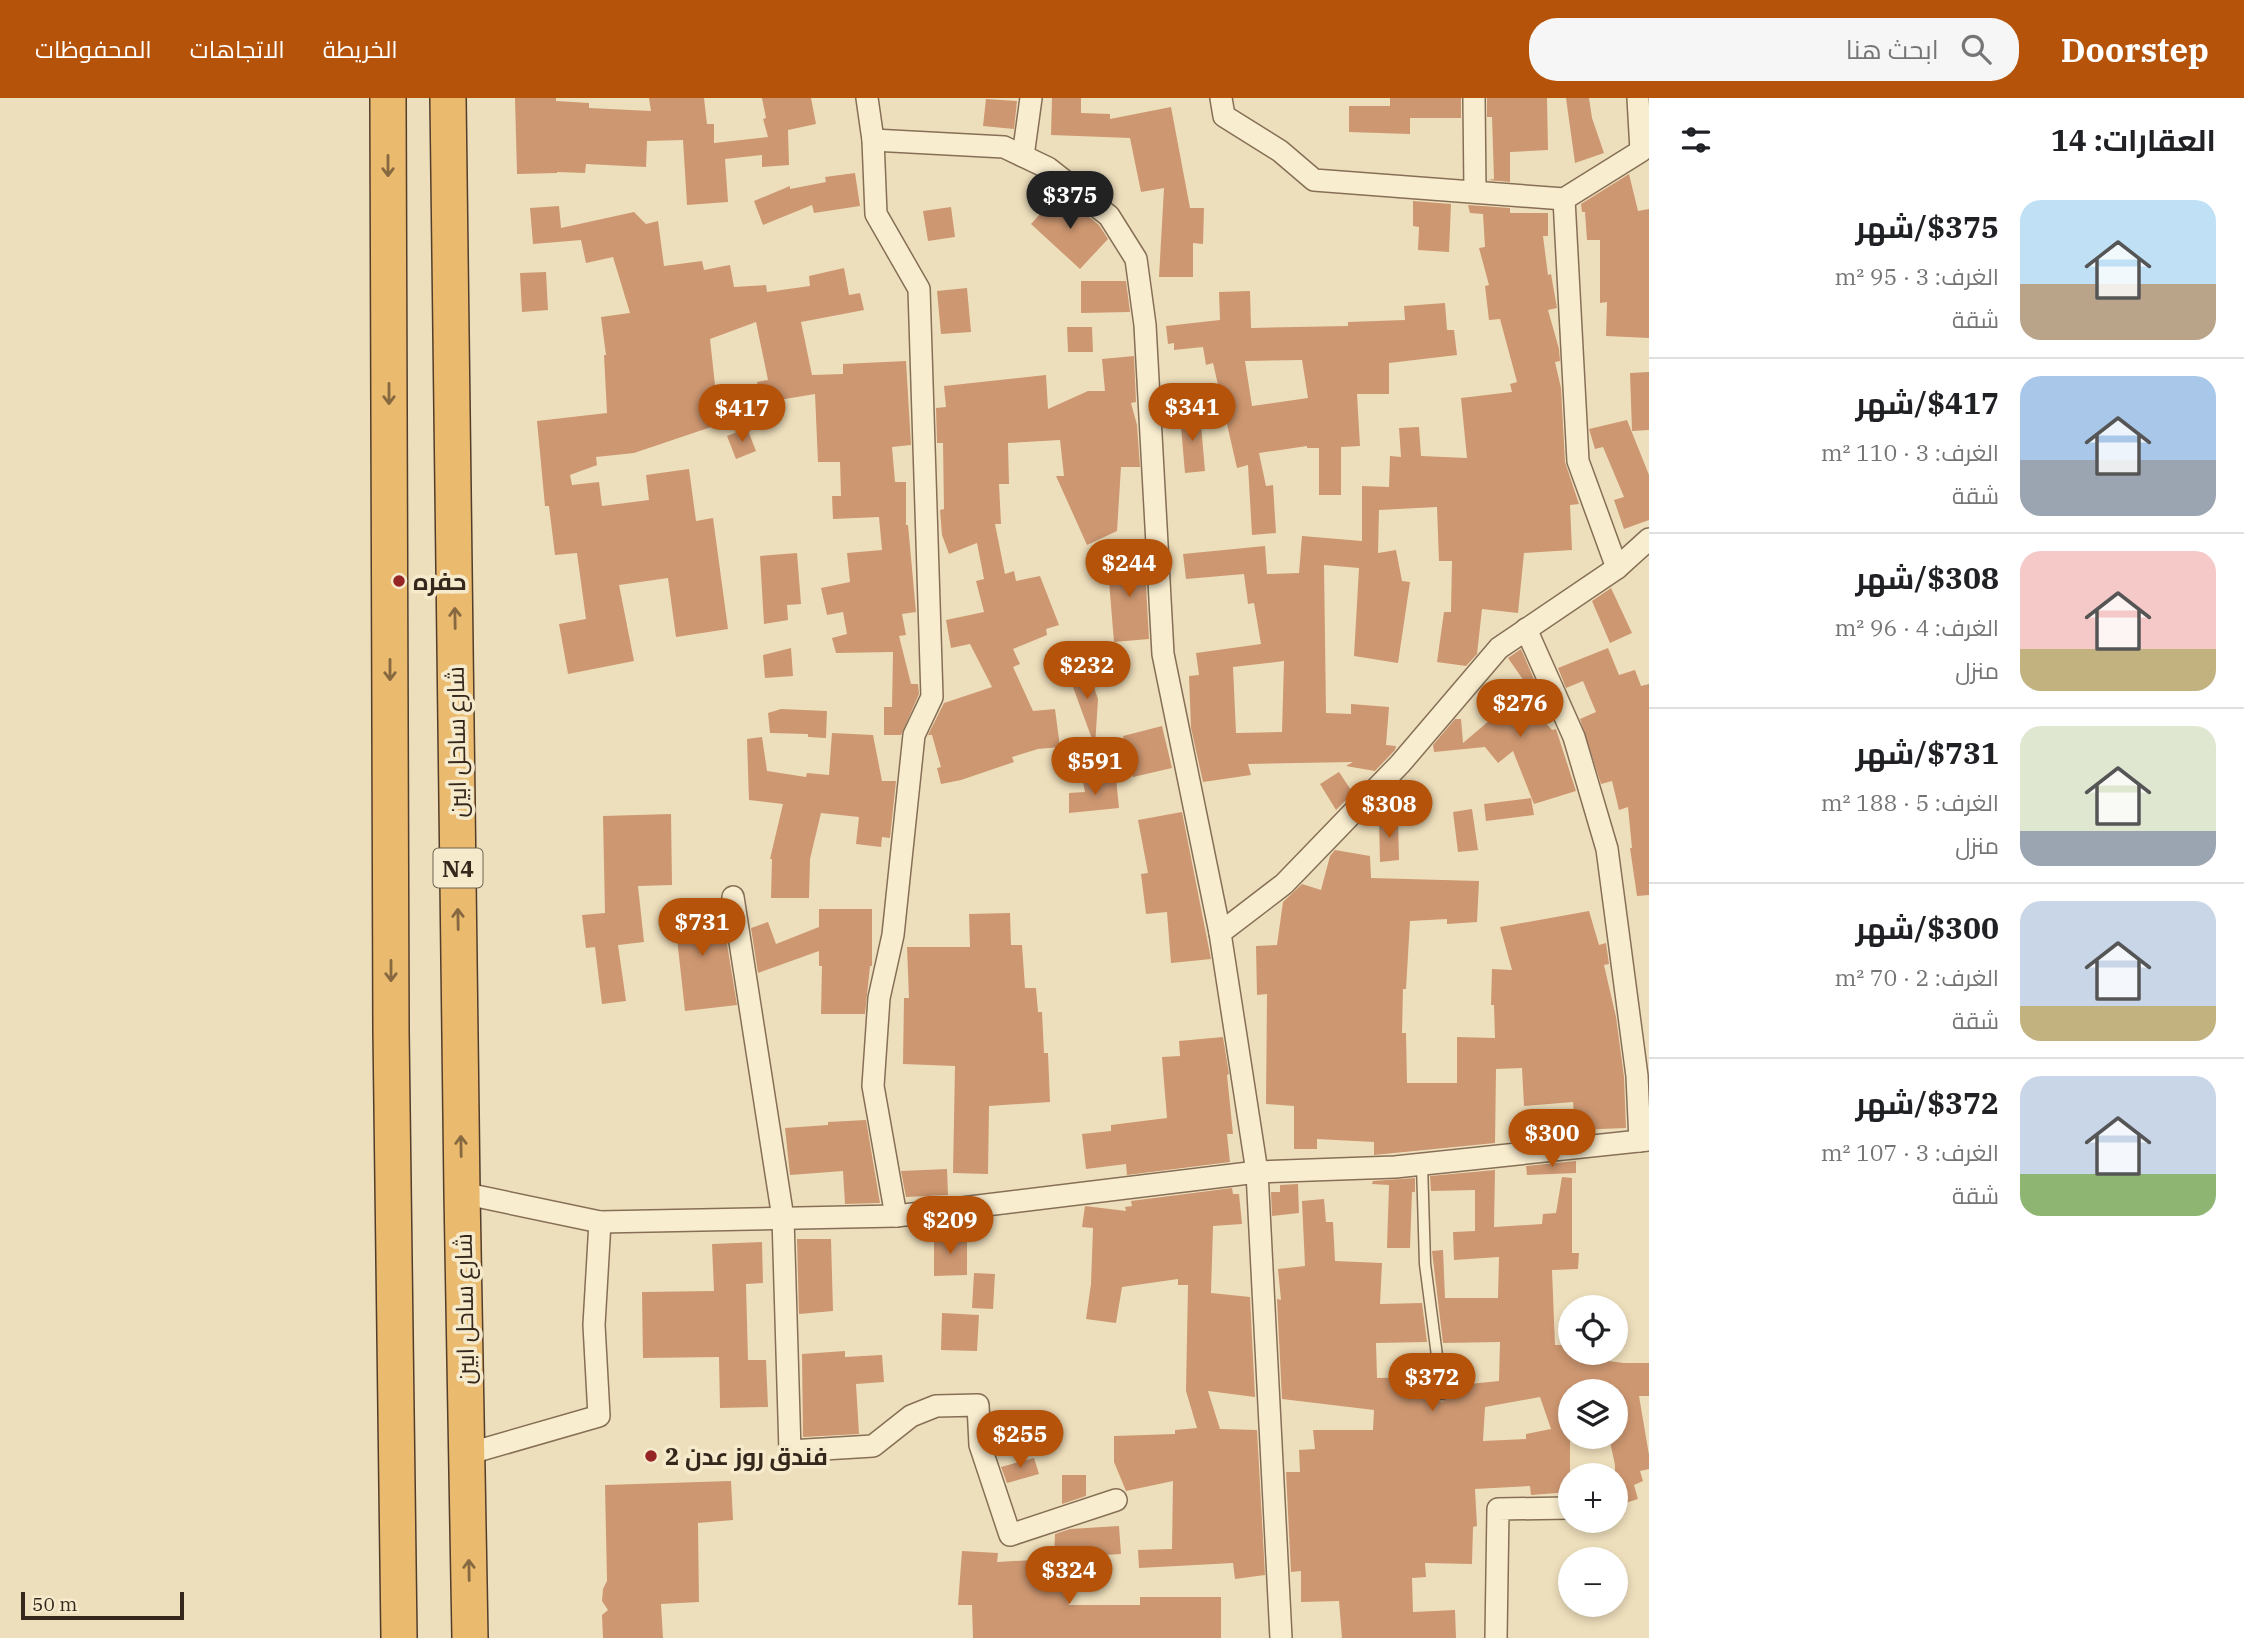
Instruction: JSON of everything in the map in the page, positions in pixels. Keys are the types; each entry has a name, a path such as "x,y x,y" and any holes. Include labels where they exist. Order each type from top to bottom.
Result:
{"highway":[{"path":"388,98 391,1017 399,1638"},
{"name":"شارع ساحل ابين","path":"448,98 470,1638"}],"street":[{"path":"867,98 873,140 876,214 919,289 932,697 914,735 893,935 879,998 874,1061 873,1086 896,1216"},
{"path":"1023,156 1031,98"},
{"path":"1221,98 1224,116 1280,151 1314,180 1564,199 1641,151 1638,98"},
{"path":"1474,98 1475,192"},
{"path":"873,140 1004,147 1048,168 1109,216 1136,258 1145,325 1163,654 1220,933 1257,1172 1281,1638"},
{"path":"1564,199 1578,461 1616,568"},
{"path":"1220,933 1284,884 1400,764 1499,648 1616,568 1649,539"},
{"path":"462,1193 600,1222 896,1216 1257,1172 1395,1167 1645,1140 1607,849 1574,737 1526,629"},
{"path":"733,897 783,1218 790,1451 873,1446 911,1416 936,1406 978,1405 980,1445 1010,1535 1115,1500"},
{"path":"467,1454 599,1416 594,1325 600,1222"},
{"path":"1496,1638 1498,1509 1558,1508"}],"lane":[{"path":"1422,1164 1425,1264 1442,1394"}],"building":[{"path":"515,98 556,98 556,101 589,103 589,108 651,111 649,98 704,98 707,124 714,124 714,143 768,137 763,119 766,118 762,98 811,98 816,124 788,130 789,165 762,167 762,155 725,159 728,202 687,205 683,140 647,141 646,167 586,164 585,173 517,174"},
{"path":"1052,98 1081,98 1081,113 1110,114 1110,119 1171,107 1190,208 1204,208 1203,244 1193,243 1193,277 1159,277 1164,188 1141,192 1130,138 1051,135"},
{"path":"1390,98 1461,98 1461,118 1410,118 1410,134 1349,132 1349,106 1390,106"},
{"path":"1487,98 1547,98 1548,150 1510,152 1510,182 1488,180 1494,179 1492,117 1487,117"},
{"path":"1566,98 1589,98 1592,118 1604,153 1575,163"},
{"path":"986,99 1017,101 1014,129 983,126"},
{"path":"855,173 860,206 814,213 812,205 763,225 754,201 790,186 790,189 826,182 825,177"},
{"path":"1629,174 1638,211 1649,209 1649,338 1606,336 1607,302 1600,303 1600,240 1587,240 1585,212 1582,212 1581,204"},
{"path":"1059,193 1099,225 1108,239 1080,269 1031,224"},
{"path":"1413,201 1451,204 1449,252 1418,250 1419,227 1413,226"},
{"path":"1468,205 1510,208 1510,213 1548,213 1548,236 1543,236 1548,275 1551,274 1557,308 1548,310 1559,349 1560,361 1555,362 1561,388 1565,462 1579,504 1570,505 1572,550 1524,553 1518,613 1482,609 1477,654 1466,666 1437,662 1444,612 1451,612 1452,561 1439,561 1437,507 1379,510 1378,553 1396,550 1402,581 1410,582 1398,663 1354,656 1359,568 1324,565 1326,713 1351,714 1351,704 1389,707 1386,745 1396,746 1395,750 1375,771 1346,766 1353,762 1248,764 1251,775 1203,782 1191,728 1189,676 1199,675 1196,653 1261,644 1254,603 1248,604 1244,574 1186,579 1183,554 1265,546 1267,574 1299,573 1302,536 1362,541 1362,486 1389,487 1390,456 1401,457 1399,428 1419,427 1421,456 1467,458 1461,398 1512,392 1510,384 1517,382 1500,319 1489,320 1485,286 1489,285 1479,248 1485,247 1483,214 1470,213","holes":["1284,661 1282,732 1236,733 1233,667"]},
{"path":"559,206 561,228 634,212 646,224 658,221 664,266 702,261 704,270 730,265 734,287 766,285 767,292 810,286 809,276 844,268 849,295 860,293 864,310 801,322 812,375 843,374 843,364 906,361 911,445 892,447 895,482 906,482 906,525 916,612 902,614 906,635 899,636 911,684 918,684 919,694 901,735 884,735 884,707 892,707 893,652 836,653 832,638 847,634 843,612 827,615 821,588 850,582 847,553 882,550 879,517 833,519 832,496 841,496 840,462 818,462 815,394 760,403 757,382 768,380 756,322 710,339 715,385 719,385 726,422 634,453 596,457 597,465 570,475 572,485 599,482 602,506 649,500 646,475 689,469 696,521 713,518 728,629 676,637 668,578 619,585 634,661 568,674 559,624 586,619 577,553 555,555 549,506 545,506 537,421 607,413 606,355 601,317 630,313 613,257 586,263 581,240 533,244 530,208"},
{"path":"951,207 955,237 928,241 923,211"},
{"path":"546,272 548,310 522,312 520,273"},
{"path":"1081,281 1126,281 1130,312 1081,313"},
{"path":"967,288 971,332 941,334 937,291"},
{"path":"1250,291 1251,328 1348,326 1348,322 1405,320 1404,306 1445,303 1447,330 1454,330 1457,355 1389,363 1389,394 1357,394 1360,446 1341,447 1341,495 1319,495 1319,448 1307,446 1259,453 1266,486 1273,485 1276,533 1252,535 1248,465 1237,468 1213,363 1206,365 1203,347 1174,350 1174,343 1168,344 1166,326 1220,320 1219,292","holes":["1302,360 1308,398 1252,406 1245,361"]},
{"path":"1067,327 1092,327 1093,352 1068,352"},
{"path":"1134,356 1136,402 1131,403 1137,425 1140,467 1121,467 1117,531 1087,545 1056,476 1064,476 1060,440 1008,443 1009,484 999,484 1001,524 995,524 1005,574 1014,571 1016,581 1040,576 1059,625 1046,629 1047,635 1013,649 1020,664 1013,667 1033,711 1055,709 1060,747 1038,749 1012,757 1014,762 941,784 937,768 941,767 932,735 928,735 944,703 992,687 970,644 951,648 946,620 984,612 976,581 984,579 977,543 949,554 942,535 940,510 944,509 943,443 937,443 936,408 946,407 944,386 1046,375 1048,409 1088,391 1105,391 1102,359"},
{"path":"1649,372 1649,430 1632,431 1630,373"},
{"path":"1200,413 1205,471 1185,473 1180,415"},
{"path":"1627,420 1649,475 1649,520 1624,529 1614,500 1624,497 1603,447 1595,449 1589,429"},
{"path":"747,428 756,451 736,459 727,436"},
{"path":"1144,550 1149,639 1114,642 1108,569"},
{"path":"797,553 801,604 787,605 788,620 764,624 760,556"},
{"path":"1611,588 1632,633 1610,643 1592,601"},
{"path":"791,648 793,676 765,678 763,655"},
{"path":"1608,648 1619,675 1635,670 1641,686 1649,684 1649,895 1637,896 1630,848 1628,807 1619,810 1612,781 1601,784 1580,719 1596,712 1583,681 1566,688 1558,668"},
{"path":"1521,649 1542,698 1529,704 1552,730 1556,729 1576,791 1534,804 1513,751 1498,763 1485,747 1434,752 1433,745 1455,719 1461,719 1463,743 1504,708 1497,701 1524,681 1508,658"},
{"path":"1089,673 1098,699 1095,747 1070,679"},
{"path":"781,709 827,711 826,738 808,737 808,734 770,733 768,713"},
{"path":"1162,726 1172,768 1133,777 1123,736"},
{"path":"832,733 873,735 882,781 896,781 890,838 882,837 881,847 856,844 859,817 821,813 810,859 809,898 771,898 770,859 783,804 749,800 747,739 762,737 767,771 806,777 807,773 829,775"},
{"path":"1339,772 1353,793 1336,810 1320,784"},
{"path":"1116,778 1119,808 1069,813 1069,793 1085,792 1083,782"},
{"path":"1531,798 1534,815 1486,821 1484,804"},
{"path":"1472,809 1478,850 1458,852 1453,812"},
{"path":"1182,812 1211,959 1171,963 1167,912 1146,914 1141,874 1148,873 1138,820"},
{"path":"671,814 672,885 638,886 644,942 618,945 626,1001 602,1004 595,947 586,948 582,915 605,913 603,816"},
{"path":"1379,818 1398,818 1399,860 1380,862"},
{"path":"1335,850 1370,856 1371,878 1479,881 1477,922 1447,924 1447,919 1410,921 1406,989 1403,989 1402,1033 1406,1033 1407,1083 1457,1083 1457,1037 1495,1038 1494,1005 1491,1005 1492,969 1512,970 1500,927 1589,911 1599,945 1606,943 1609,964 1604,965 1616,1017 1624,1077 1626,1128 1575,1130 1573,1102 1524,1106 1522,1068 1496,1069 1495,1143 1374,1155 1374,1142 1317,1139 1317,1149 1294,1149 1294,1106 1266,1104 1267,994 1257,995 1256,946 1277,945 1283,902 1302,884 1321,890 1330,856"},
{"path":"710,898 715,943 726,938 737,1005 685,1011 673,902"},
{"path":"819,909 872,909 872,966 865,1014 821,1014 822,966 819,966 819,951 758,973 751,928 768,922 776,944 819,927"},
{"path":"1010,913 1011,945 1022,945 1025,988 1036,988 1038,1012 1042,1012 1044,1053 1048,1053 1050,1102 989,1106 988,1174 953,1173 955,1066 903,1064 904,998 909,998 907,947 970,947 969,914"},
{"path":"1223,1037 1229,1074 1233,1134 1227,1134 1230,1162 1127,1175 1126,1164 1086,1169 1082,1134 1111,1131 1111,1125 1167,1118 1162,1057 1180,1056 1179,1041"},
{"path":"866,1120 880,1203 845,1204 843,1171 790,1175 785,1128"},
{"path":"1576,1161 1576,1173 1527,1175 1526,1166"},
{"path":"947,1169 948,1195 906,1197 901,1171"},
{"path":"1495,1170 1494,1227 1542,1224 1543,1214 1556,1213 1562,1177 1572,1178 1572,1253 1579,1253 1578,1269 1552,1270 1558,1365 1649,1363 1649,1396 1639,1396 1649,1469 1640,1471 1643,1481 1634,1485 1638,1499 1628,1502 1628,1463 1615,1463 1612,1449 1628,1449 1628,1379 1558,1379 1558,1449 1570,1449 1570,1463 1558,1463 1558,1493 1531,1495 1530,1486 1475,1489 1477,1526 1473,1527 1472,1564 1425,1563 1426,1577 1412,1578 1413,1612 1455,1610 1456,1638 1342,1638 1339,1601 1301,1602 1301,1571 1291,1572 1286,1472 1300,1472 1299,1450 1315,1449 1313,1430 1373,1430 1374,1410 1282,1399 1278,1269 1305,1266 1302,1201 1324,1199 1326,1222 1333,1222 1335,1261 1382,1263 1380,1304 1422,1303 1427,1342 1376,1343 1377,1378 1424,1377 1424,1391 1433,1389 1435,1398 1442,1402 1449,1396 1449,1386 1499,1381 1500,1342 1443,1343 1432,1251 1443,1250 1445,1298 1498,1298 1499,1257 1454,1260 1453,1232 1475,1231 1475,1190 1431,1191 1430,1176","holes":["1540,1397 1551,1429 1526,1434 1526,1439 1483,1441 1485,1407"]},
{"path":"1415,1178 1410,1248 1387,1248 1389,1185 1372,1184 1373,1181"},
{"path":"1298,1184 1299,1213 1272,1216 1271,1192 1280,1192 1280,1185"},
{"path":"1232,1188 1233,1194 1239,1194 1242,1224 1213,1226 1211,1293 1250,1297 1255,1397 1208,1391 1220,1429 1257,1430 1265,1575 1235,1579 1233,1563 1139,1568 1138,1550 1172,1549 1173,1481 1126,1491 1114,1462 1114,1436 1175,1434 1175,1430 1197,1428 1186,1391 1188,1285 1178,1285 1178,1279 1122,1287 1116,1323 1086,1319 1091,1284 1093,1228 1082,1227 1085,1206 1126,1211 1125,1207 1132,1206 1131,1201"},
{"path":"934,1237 967,1237 967,1275 934,1276"},
{"path":"797,1239 831,1239 833,1311 799,1314"},
{"path":"762,1242 763,1283 746,1284 748,1360 766,1360 768,1407 720,1408 719,1357 643,1358 642,1292 714,1291 712,1244"},
{"path":"974,1273 995,1274 993,1309 972,1308"},
{"path":"942,1313 979,1315 977,1351 941,1350"},
{"path":"845,1351 845,1357 882,1355 884,1382 856,1384 859,1434 803,1437 802,1354"},
{"path":"1034,1458 1039,1474 1007,1483 1001,1467"},
{"path":"1062,1475 1086,1475 1086,1496 1062,1504"},
{"path":"731,1481 733,1520 698,1523 699,1602 661,1604 663,1638 603,1638 602,1615 608,1610 602,1601 607,1581 605,1485"},
{"path":"1119,1526 1121,1554 1054,1558 1055,1534 1070,1529"},
{"path":"962,1551 998,1553 997,1562 1067,1558 1069,1605 1140,1605 1140,1597 1221,1597 1221,1638 973,1638 972,1605 958,1605"}],"place":[{"name":"حفره","path":"399,581"},
{"name":"فندق روز عدن 2","path":"651,1456"}]}
